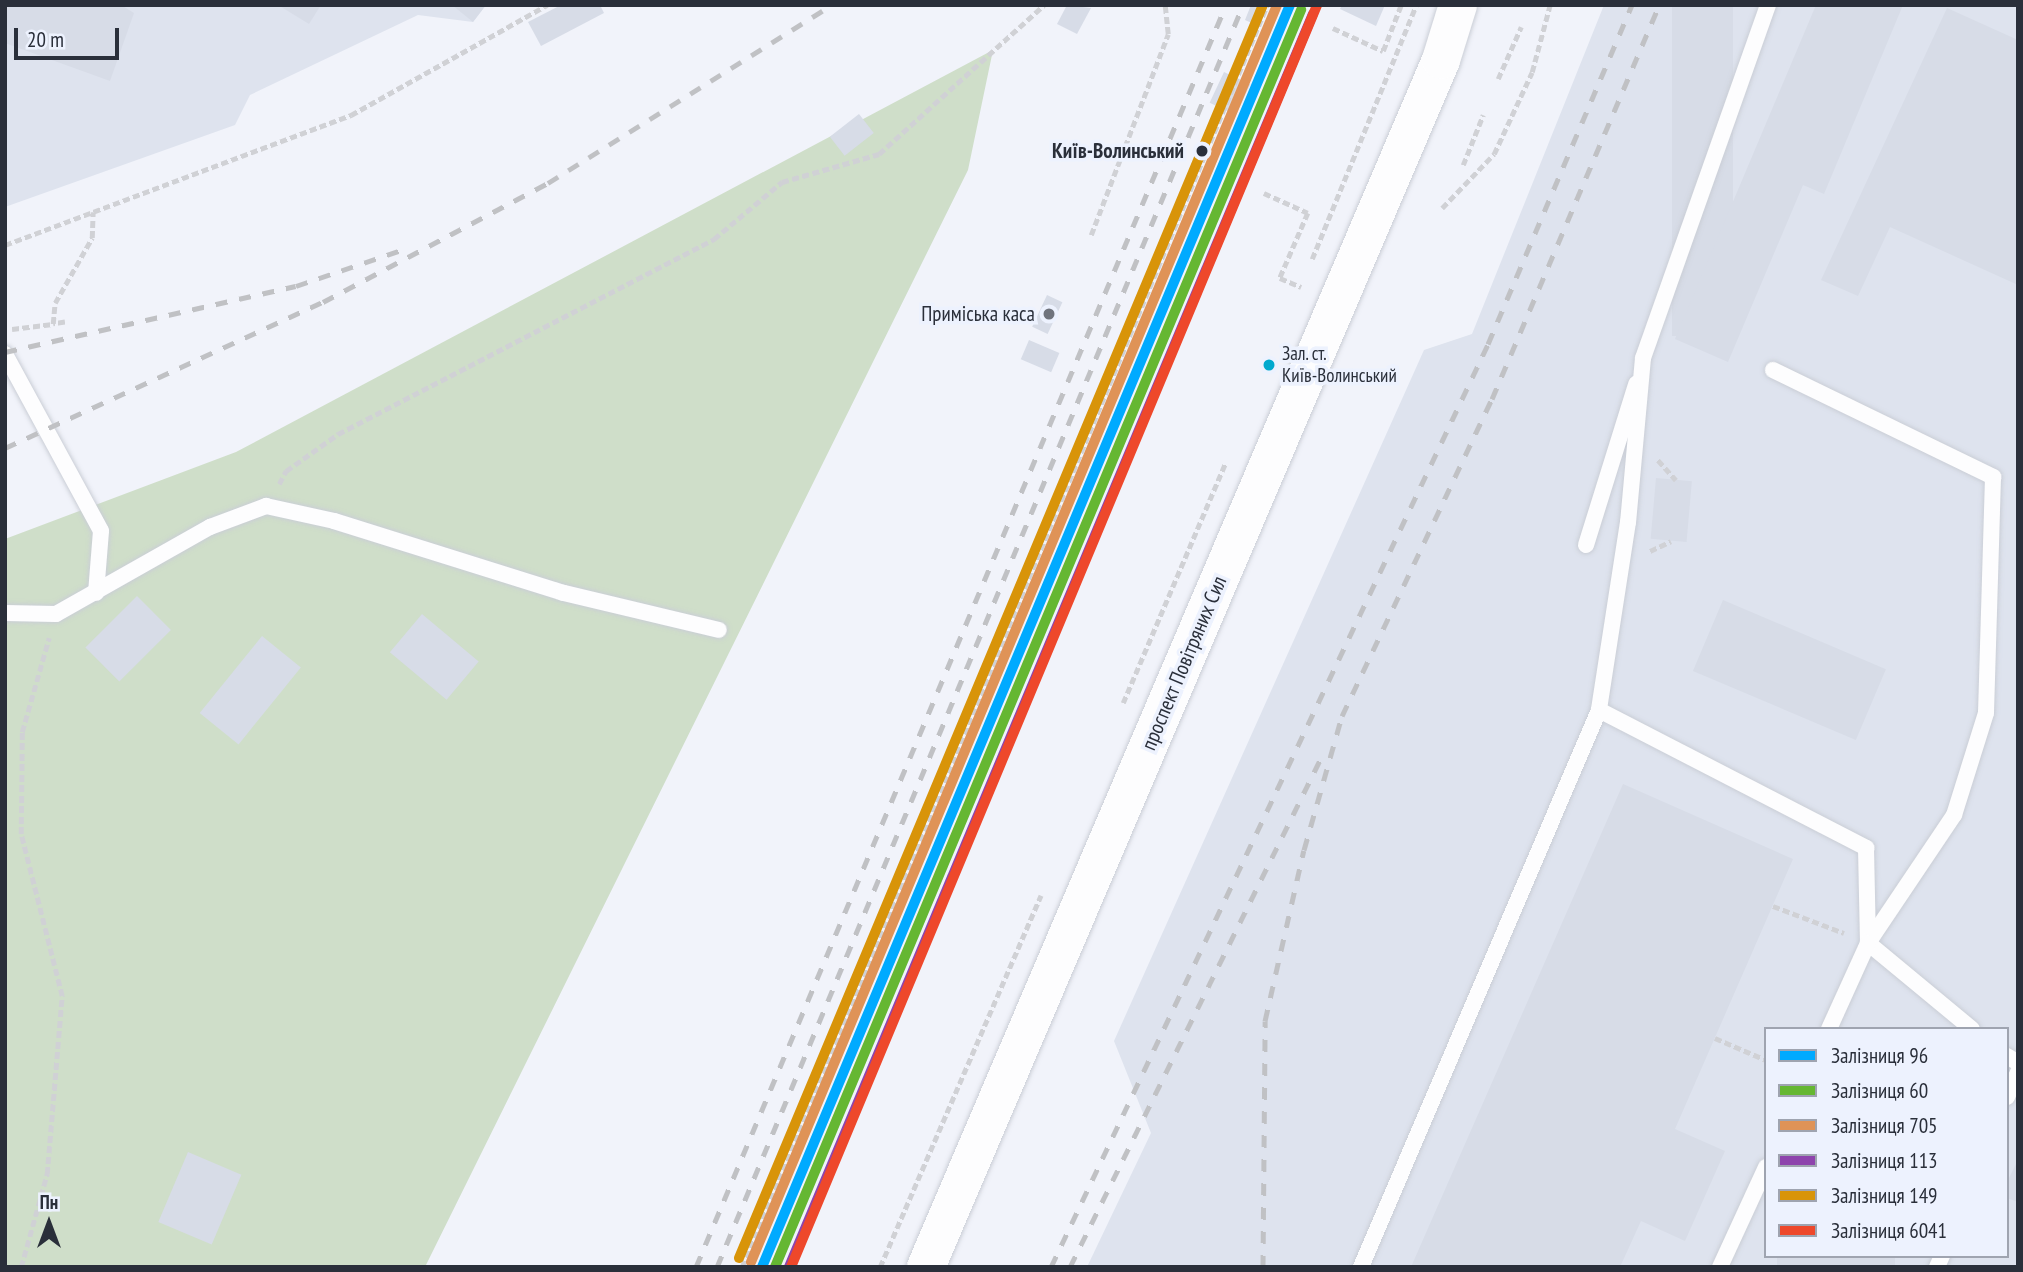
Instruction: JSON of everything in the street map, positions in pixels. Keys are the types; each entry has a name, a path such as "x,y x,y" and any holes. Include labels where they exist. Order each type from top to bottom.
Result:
{"main road":[{"name":"проспект Повітряних Сил","path":"926,1267 1441,60 1458,5"},
{"name":"проспект Повітряних Сил","path":"1441,60 1473,5"}],"lane":[{"path":"1586,545 1643,358 1768,5"},
{"path":"5,354 101,531 96,593"},
{"path":"1361,1267 1599,710 1630,510 1643,358"},
{"path":"1773,370 1993,477 1986,713 1954,815 1868,943 1830,1027"},
{"path":"5,613 55,614 210,527 266,506 334,521 564,593 719,630"},
{"path":"1599,710 1866,848 1868,943 1970,1027"},
{"path":"2009,1092 2018,1072"},
{"path":"1720,1267 1764,1171"}],"path":[{"path":"5,245 351,115 547,5"},
{"path":"266,506 286,471 338,434 714,239 782,182 879,154 1044,5"},
{"path":"1091,235 1168,34 1165,5"},
{"path":"742,1267 1267,5"},
{"path":"1333,28 1382,51 1401,5"},
{"path":"1296,300 1416,5"},
{"path":"1442,208 1494,154 1532,72 1550,5"},
{"path":"1498,79 1521,27"},
{"path":"1463,165 1483,115"},
{"path":"1264,192 1308,213 1280,278 1301,287"},
{"path":"53,324 55,303 92,238 93,212"},
{"path":"5,330 65,322"},
{"path":"1121,709 1230,454"},
{"path":"21,1267 47,1174 62,996 21,835 22,732 55,614"},
{"path":"880,1267 1045,887"},
{"path":"1773,906 1868,943"},
{"path":"1715,1038 1764,1059"}],"shaded area":[{"path":"5,5 486,5 473,22 418,15 250,95 235,125 5,207"},
{"path":"1604,5 2018,5 2018,1267 1087,1267 1151,1133 1114,1041 1424,350 1472,334"}],"green space":[{"path":"993,50 968,170 425,1267 5,1267 5,539 236,452"}],"building":[{"path":"5,5 121,5 134,13 110,81 5,43"},
{"path":"278,5 321,5 309,24"},
{"path":"452,5 486,5 473,22"},
{"path":"561,5 600,5 604,13 541,46 528,22"},
{"path":"1067,5 1091,8 1077,34 1057,24"},
{"path":"1251,5 1262,5 1254,24 1245,20"},
{"path":"1342,5 1385,5 1376,26 1340,9"},
{"path":"1672,5 1733,5 1733,336 1672,336"},
{"path":"1816,5 1903,5 1824,194 1803,185 1728,362 1675,339"},
{"path":"1947,8 2018,40 2018,285 1890,227 1858,296 1821,280"},
{"path":"1224,72 1250,84 1236,115 1210,103"},
{"path":"859,114 874,133 845,156 830,137"},
{"path":"1047,295 1062,302 1048,334 1032,327"},
{"path":"1029,340 1059,353 1051,372 1021,359"},
{"path":"1656,478 1692,481 1687,542 1651,539"},
{"path":"137,596 171,630 119,682 85,648"},
{"path":"1723,600 1886,669 1856,740 1693,671"},
{"path":"422,614 479,662 447,700 390,652"},
{"path":"262,636 301,667 239,744 200,713"},
{"path":"1623,784 1793,859 1675,1129 1725,1151 1685,1241 1641,1221 1620,1267 1411,1267"},
{"path":"188,1152 241,1175 212,1245 158,1222"},
{"path":"2018,1160 2018,1202 2009,1199 2009,1178"},
{"path":"1777,1258 1895,1258 1895,1267 1777,1267"}],"railway":[{"path":"5,448 323,302 548,183 832,5"},
{"path":"696,1267 1226,5"},
{"path":"717,1267 1243,5"},
{"path":"1051,1267 1488,344 1632,5"},
{"path":"1263,1267 1265,1021 1304,850 1342,716 1492,399 1659,5"},
{"path":"5,352 296,286 401,250"},
{"path":"1070,1267 1324,752"}],"rail line":[{"name":"149","path":"739,1258 1263,5"},
{"name":"705","path":"751,1262 1277,5"},
{"name":"96","path":"762,1267 1290,5"},
{"name":"6041","path":"791,1267 1317,5"},
{"name":"60","path":"775,1267 1301,10"},
{"name":"113","path":"789,1267 1313,14"}],"place":[{"name":"Київ-Волинський","path":"1202,151"},
{"name":"Приміська каса","path":"1049,314"},
{"name":"Зал. ст. Київ-Волинський","path":"1269,365"}]}
